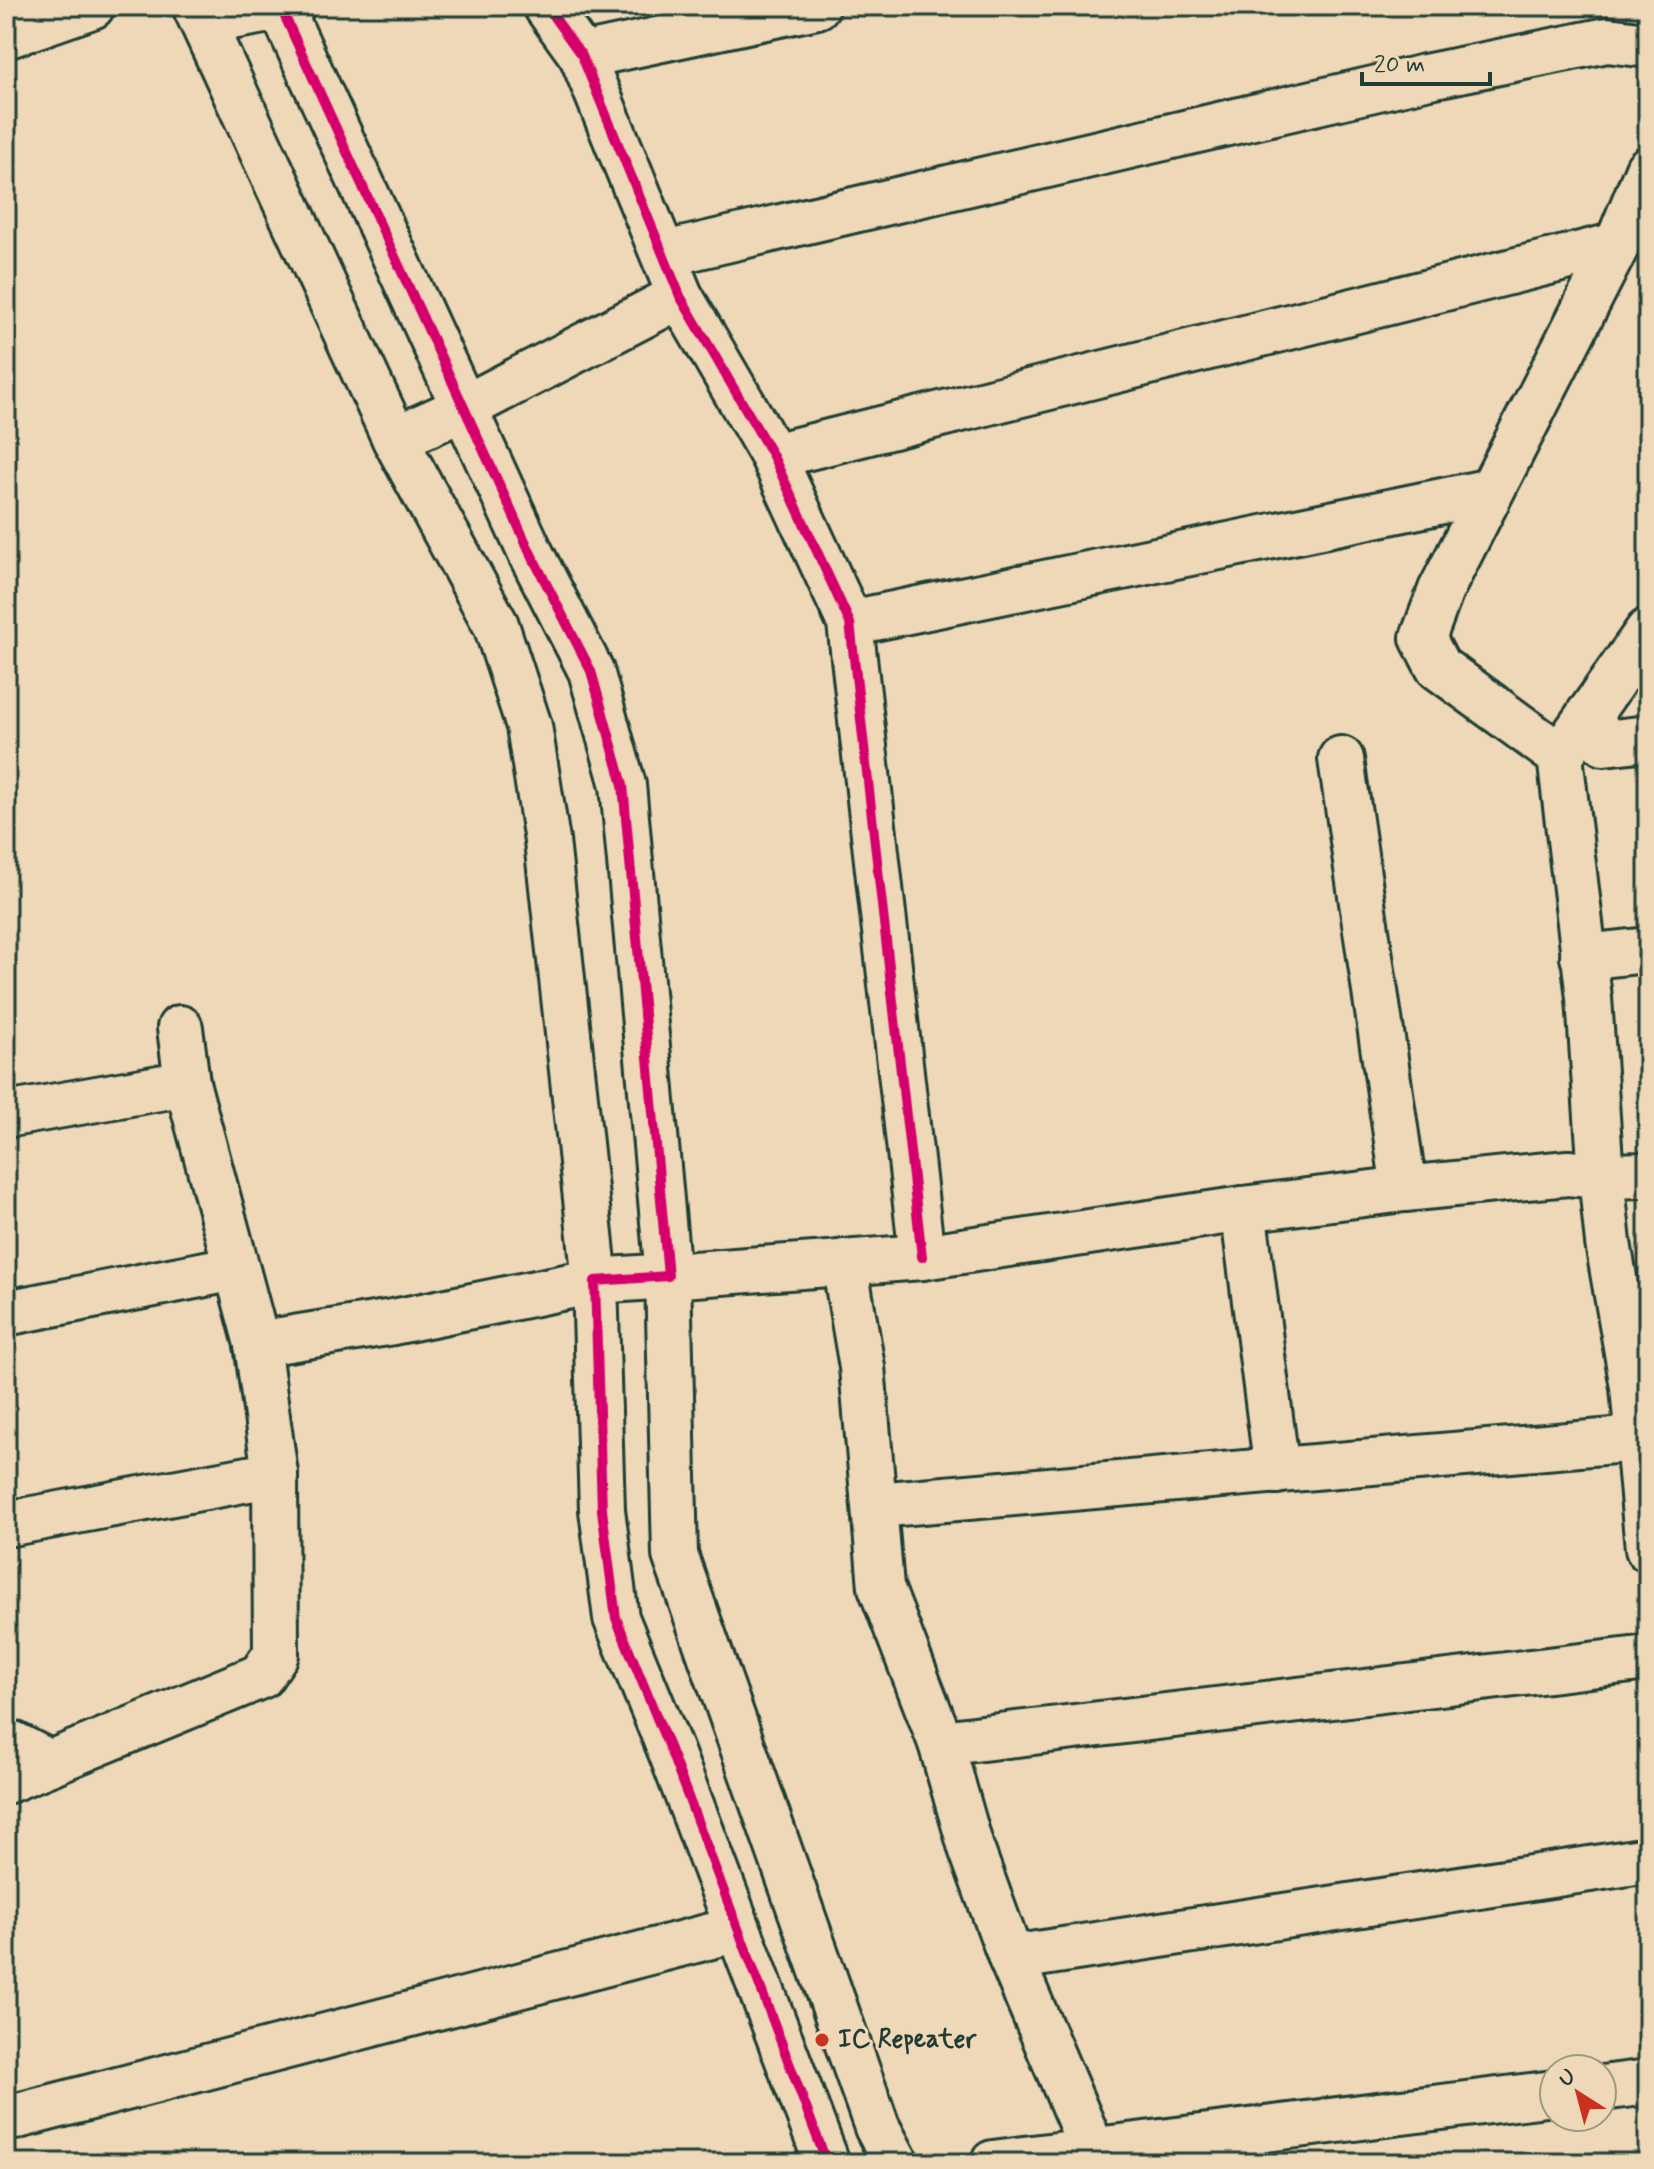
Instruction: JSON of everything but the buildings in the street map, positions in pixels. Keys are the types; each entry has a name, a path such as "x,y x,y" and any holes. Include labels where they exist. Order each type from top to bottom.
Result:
{"street":[{"path":"6,36 92,6"},
{"path":"546,6 582,56 680,296 773,456 850,623 922,1257"},
{"path":"582,56 817,6"},
{"path":"827,2163 616,1618 602,1510 595,1281 547,841 529,726 496,625 395,439 199,14 286,7 531,554 591,671 623,785 668,1276 675,1555 877,2127 896,2163"},
{"path":"665,254 1425,77 1607,40 1648,45"},
{"path":"1560,756 1438,667 1423,638 1441,590 1617,245 1648,169"},
{"path":"773,456 1617,245"},
{"path":"395,439 464,408 680,296"},
{"path":"850,623 1491,491"},
{"path":"1648,631 1560,756 1583,957 1601,1176 1644,1439 1648,1549"},
{"path":"1589,714 1604,743 1648,738"},
{"path":"1341,759 1404,1189"},
{"path":"1583,957 1648,950"},
{"path":"6,1781 261,1676 276,1654 275,1474 257,1344 187,1083 180,1028"},
{"path":"6,1115 187,1083"},
{"path":"257,1344 595,1281 922,1257 1243,1209 1404,1189 1568,1173 1648,1175"},
{"path":"1243,1209 1277,1471"},
{"path":"844,1262 862,1367 881,1587 941,1743 971,1848 1011,1958 1092,2149"},
{"path":"6,1313 236,1268"},
{"path":"876,1505 1644,1439"},
{"path":"6,1524 275,1474"},
{"path":"941,1743 1648,1658"},
{"path":"6,1745 13,1744 50,1763"},
{"path":"1011,1958 1648,1860"},
{"path":"6,2119 738,1929"},
{"path":"1618,2086 1648,2082"},
{"path":"993,2163 1538,2095"}],"cycle path":[{"path":"546,6 582,56 680,296 773,456 850,623 922,1257"},
{"path":"281,8 531,554 591,671 623,785 668,1276 595,1281 602,1510 616,1618 671,1752 827,2163"}],"place":[{"name":"IC Repeater","path":"822,2040"}]}
